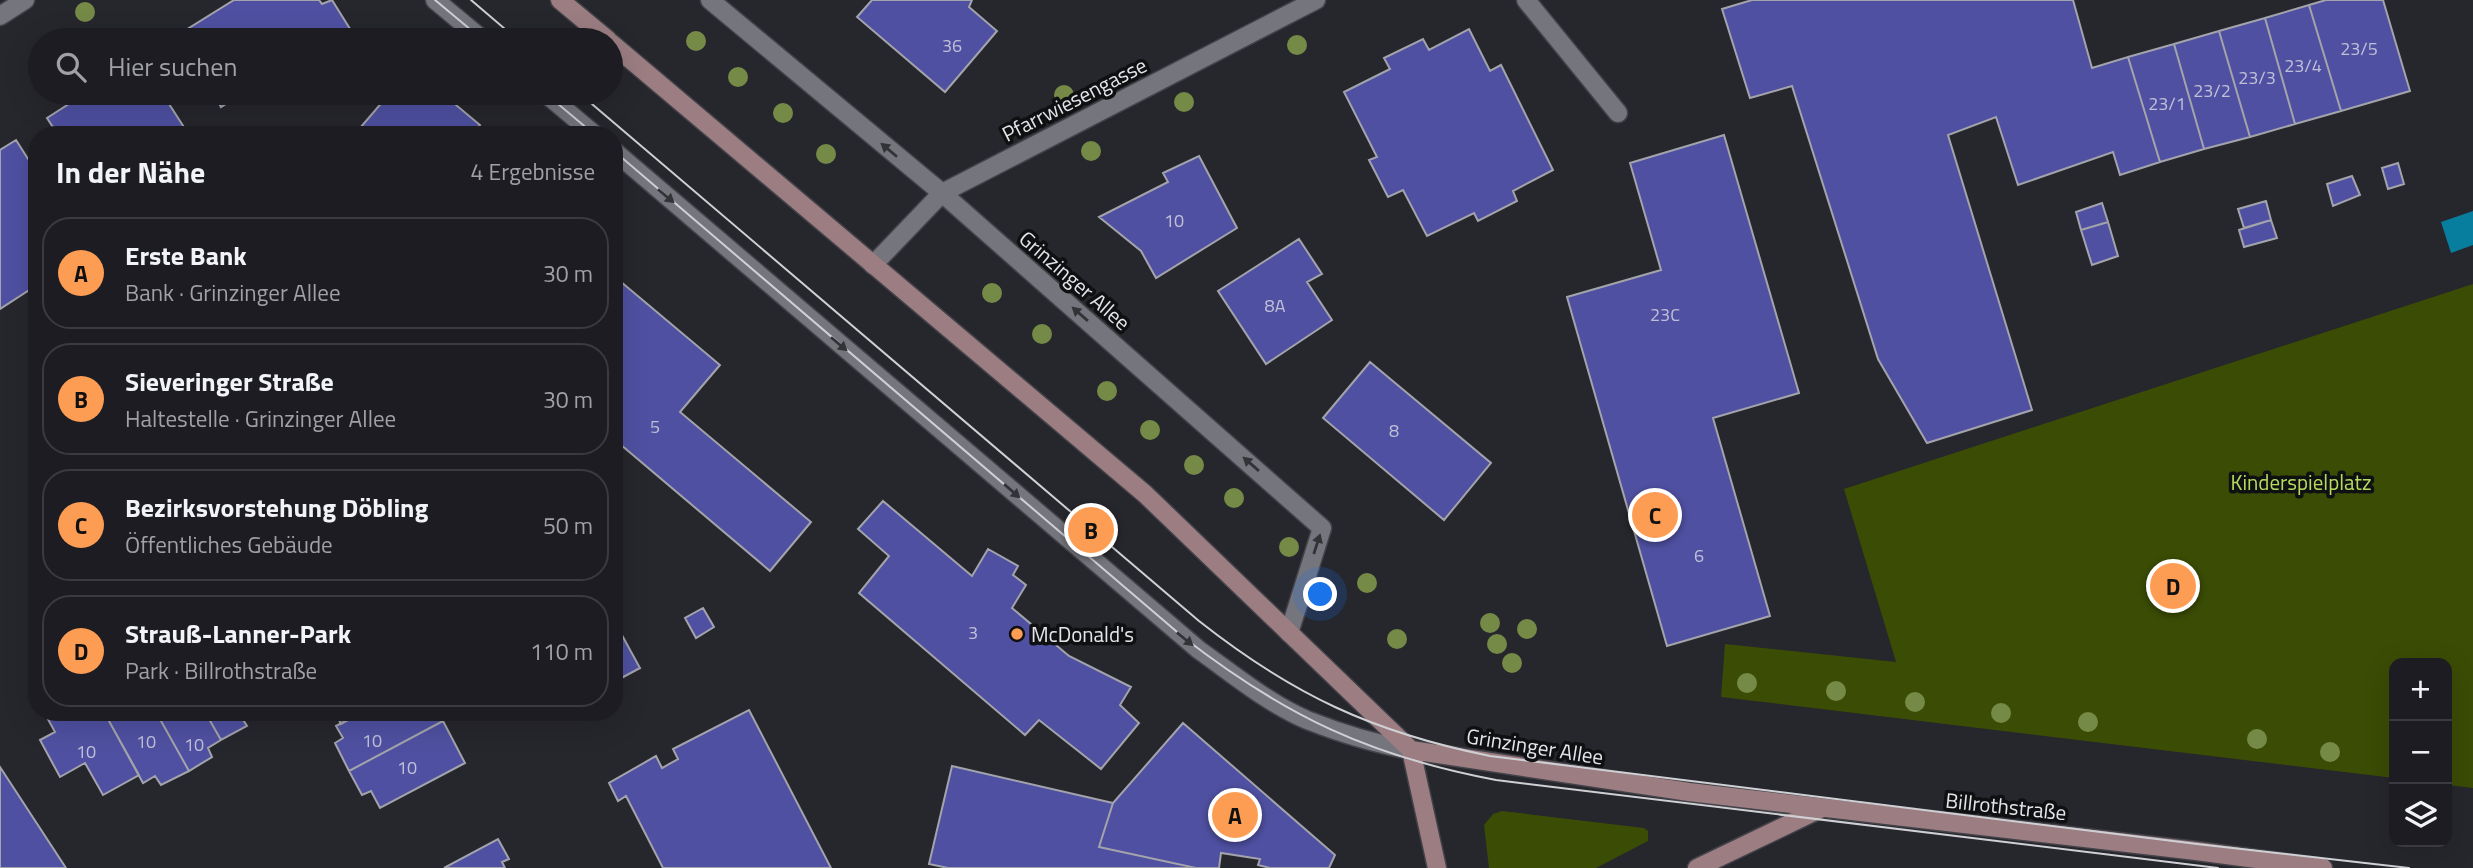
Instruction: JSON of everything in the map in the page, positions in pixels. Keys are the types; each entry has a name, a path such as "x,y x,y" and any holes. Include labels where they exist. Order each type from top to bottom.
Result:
{"street":[{"path":"0,16 25,0"},
{"path":"435,0 469,28"},
{"path":"560,0 593,28"},
{"name":"Grinzinger Allee","path":"710,0 942,193 1322,528 1289,632"},
{"name":"Pfarrwiesengasse","path":"873,265 942,193 1316,0"},
{"path":"1526,0 1618,113"},
{"path":"623,53 1145,495 1411,750 1437,868"},
{"path":"559,105 584,126"},
{"path":"623,159 1199,650 1273,701 1306,719 1385,745 1411,750"},
{"name":"Grinzinger Allee","path":"1411,750 1689,792 1821,808"},
{"path":"1697,868 1821,808"},
{"name":"Billrothstraße","path":"1821,808 2323,868"}],"green space":[{"name":"Kinderspielplatz","path":"2473,284 2473,788 2452,786 2452,658 2389,658 2389,777 1721,697 1725,644 1896,662 1844,489"},
{"path":"1502,811 1644,828 1648,831 1648,841 1596,868 1489,868 1484,825 1493,814"}],"water":[{"path":"2473,211 2473,245 2451,253 2441,222"}],"building":[{"path":"234,0 319,0 322,4 332,0 350,28 189,28"},
{"path":"872,0 972,0 969,7 997,31 945,92 857,17"},
{"path":"1752,0 2073,0 2092,68 2128,57 2160,162 2120,175 2113,152 2018,185 1996,117 1948,135 2032,410 1927,443 1878,359 1792,86 1750,98 1722,9"},
{"path":"2326,0 2383,0 2410,91 2341,111 2309,5"},
{"path":"2309,5 2341,111 2295,124 2265,18"},
{"path":"2265,18 2295,124 2250,137 2219,31"},
{"path":"1469,29 1490,71 1501,65 1553,170 1513,191 1517,201 1478,221 1474,213 1427,236 1403,190 1388,197 1369,160 1377,157 1344,92 1390,69 1384,58 1423,39 1429,50"},
{"path":"2219,31 2250,137 2204,149 2174,44"},
{"path":"2174,44 2204,149 2160,162 2128,57"},
{"path":"67,105 170,105 183,126 52,126 47,118"},
{"path":"380,105 456,105 480,125 479,126 362,126"},
{"path":"1724,135 1799,393 1713,418 1770,616 1667,646 1567,297 1661,270 1630,163"},
{"path":"16,140 28,159 28,291 0,309 0,150"},
{"path":"1199,156 1237,228 1156,278 1141,251 1099,217 1168,182 1163,173"},
{"path":"2398,163 2404,184 2388,189 2382,168"},
{"path":"2352,176 2360,195 2333,206 2327,184"},
{"path":"2266,201 2271,220 2244,228 2238,209"},
{"path":"2102,203 2108,222 2081,230 2076,212"},
{"path":"2271,220 2277,238 2244,247 2239,230"},
{"path":"2108,222 2118,256 2092,265 2081,230"},
{"path":"1299,239 1322,274 1307,282 1332,320 1266,364 1218,291"},
{"path":"623,284 720,365 680,412 811,522 770,571 623,447"},
{"path":"1370,362 1491,463 1444,520 1323,418"},
{"path":"883,501 972,576 988,549 1018,566 1013,575 1026,585 1012,608 1069,656 1131,687 1120,705 1139,723 1101,769 1039,720 1025,735 859,593 889,556 858,529"},
{"path":"703,608 714,627 696,638 685,618"},
{"path":"623,637 640,668 623,677"},
{"path":"749,710 831,868 663,868 626,796 618,801 609,783 656,756 662,768 678,759 673,749"},
{"path":"49,721 109,721 139,775 103,795 85,763 60,777 40,740 55,732"},
{"path":"109,721 161,721 189,771 161,785 155,776 143,783"},
{"path":"161,721 210,721 221,740 208,748 212,757 189,771"},
{"path":"210,721 244,721 247,726 221,740"},
{"path":"345,721 443,721 349,771 335,743 343,738 336,726"},
{"path":"443,721 465,763 380,808 371,791 362,795 349,771"},
{"path":"1183,723 1335,855 1329,868 1270,868 1258,865 1260,859 1221,853 1219,868 1196,868 1099,847 1113,803"},
{"path":"952,766 1113,803 1099,847 1196,868 948,868 929,864"},
{"path":"0,767 66,868 0,868"},
{"path":"498,839 509,859 502,862 505,868 444,868"}],"tram line":[{"path":"435,0 469,28"},
{"path":"471,0 504,28"},
{"path":"559,105 584,126"},
{"path":"593,105 618,126"},
{"path":"623,130 1199,621 1301,690 1371,722 1408,735 1490,756 2409,868"},
{"path":"623,159 1183,637 1257,689 1330,729 1408,759 1496,780 2218,868"}],"place":[{"name":"Bezirksvorstehung Döbling","path":"1655,515"},
{"name":"Sieveringer Straße","path":"1091,530"},
{"name":"Strauß-Lanner-Park","path":"2173,586"},
{"name":"McDonald's","path":"1017,634"},
{"name":"Erste Bank","path":"1235,815"}]}
